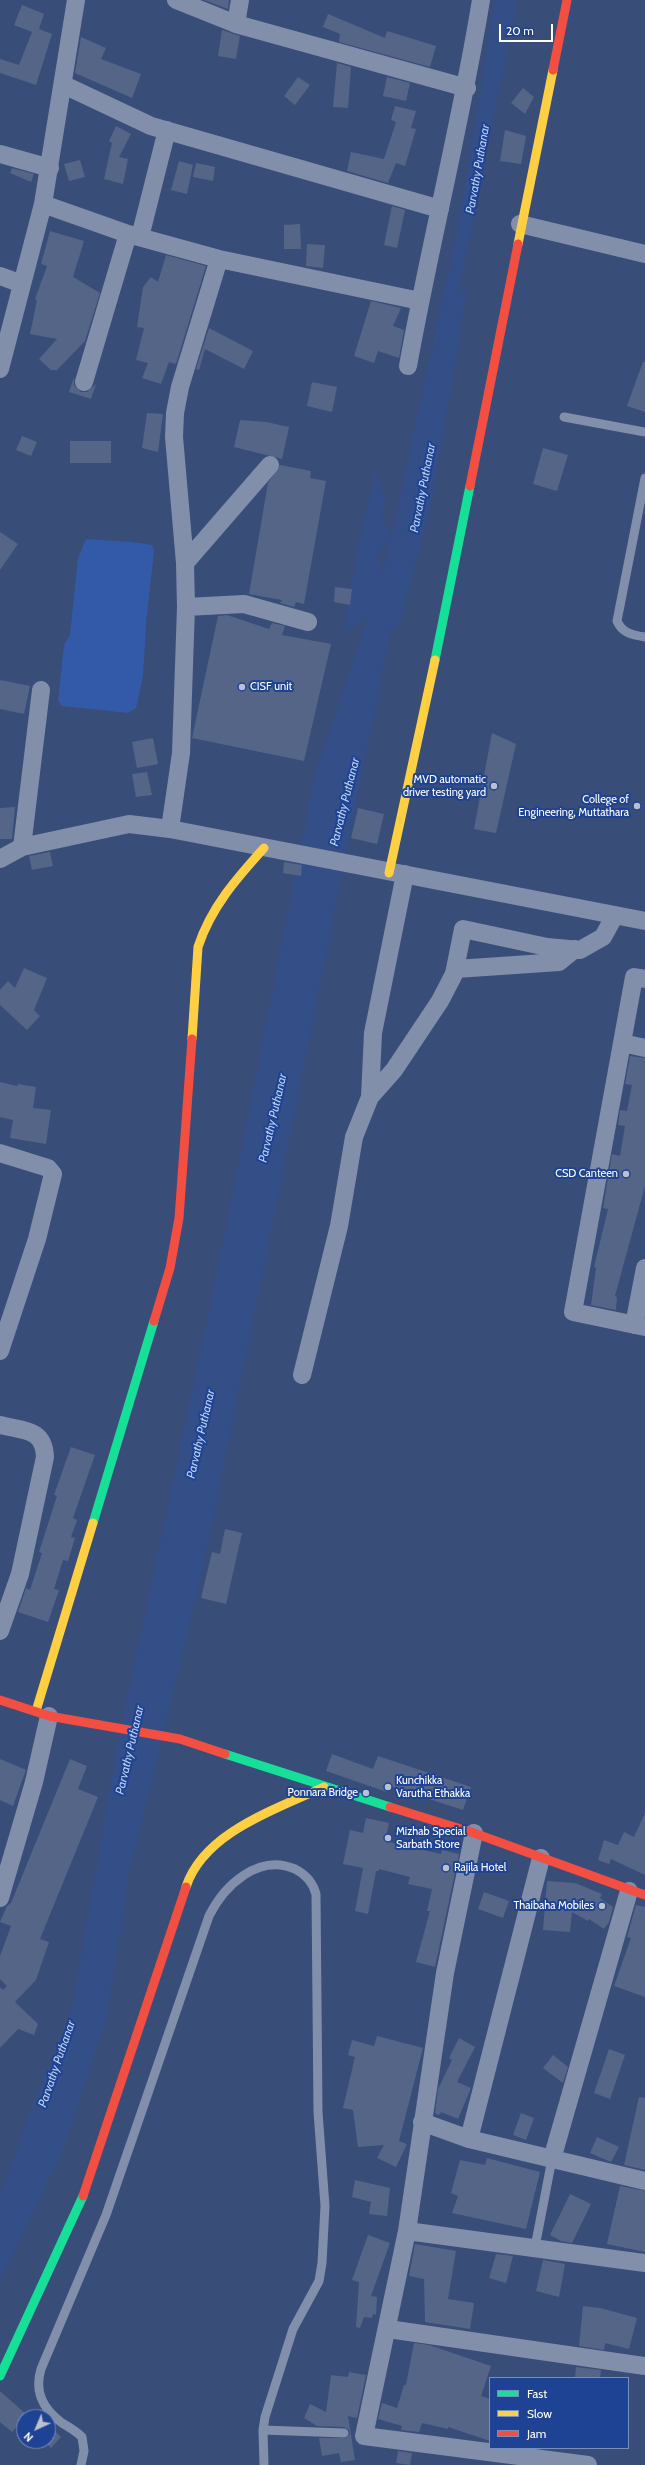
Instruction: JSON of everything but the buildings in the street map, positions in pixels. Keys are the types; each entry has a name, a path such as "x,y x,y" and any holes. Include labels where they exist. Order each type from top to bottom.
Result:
{"street":[{"path":"0,369 43,204 64,85 76,0"},
{"path":"176,0 236,24 467,88"},
{"path":"236,24 240,0"},
{"path":"408,366 445,180 467,88 481,0"},
{"path":"302,1375 339,1226 354,1137 370,1097 373,1033 397,874 520,224 567,0"},
{"path":"64,85 151,126 440,209"},
{"path":"84,382 134,235 167,130"},
{"path":"0,154 50,168"},
{"path":"43,204 134,235 219,259 420,301"},
{"path":"520,224 645,254"},
{"path":"170,829 181,753 186,607 185,563 174,437 175,413 180,387 219,259"},
{"path":"0,276 22,284"},
{"path":"185,563 270,465"},
{"path":"186,607 244,604 308,622"},
{"path":"22,847 42,690"},
{"path":"0,859 22,847 129,824 170,829 340,864 645,921"},
{"path":"0,1898 34,1782 42,1713 170,1268 179,1218 198,947 203,927 237,878 264,848"},
{"path":"370,1097 394,1070 440,1001 456,969 463,929 547,948 580,950 603,937 615,916"},
{"path":"456,969 559,962 574,949"},
{"path":"645,979 634,978 573,1312 639,1326 645,1272"},
{"path":"622,1043 645,1048"},
{"path":"0,1153 48,1168 53,1174 37,1239 0,1352"},
{"path":"0,1425 20,1429 40,1438 44,1445 44,1458 20,1574 0,1631"},
{"path":"0,1700 42,1713 180,1739 324,1787 474,1833 637,1893 552,2159"},
{"path":"0,2376 82,2200 188,1880 205,1856 231,1831 324,1787"},
{"path":"474,1833 445,1973 407,2231 388,2330 364,2436 588,2465"},
{"path":"469,2138 541,1858"},
{"path":"422,2122 469,2138 645,2181"},
{"path":"407,2231 645,2263"},
{"path":"388,2330 645,2366"}],"lane":[{"path":"564,416 645,432"},
{"path":"645,478 617,621 620,628 627,633 645,637"},
{"path":"80,2465 84,2451 82,2437 55,2417 40,2399 39,2387 41,2369 106,2215 209,1916 220,1896 236,1881 259,1868 279,1865 294,1869 306,1877 316,1894 318,2108 324,2185 325,2225 319,2281 293,2330 263,2430 264,2465"},
{"path":"535,2247 552,2159"},
{"path":"263,2430 344,2433"}],"shaded area":[{"path":"86,539 152,545 154,551 146,624 143,676 136,708 128,713 62,706 58,701 64,645 70,635 78,558"}],"water":[{"path":"495,0 517,0 203,1569 129,1873 106,2020 65,2145 0,2282 0,2235 20,2183 74,1998 117,1747 217,1273 315,774 368,618 348,631 344,630 359,542 373,485 373,470 380,480 385,499 382,518 391,537 457,233","holes":["391,539 383,572 377,556"]}],"waterway":[{"name":"Parvathy Puthanar","path":"391,620 422,501 456,299"},
{"name":"Parvathy Puthanar","path":"0,2225 53,2076"}],"traffic: fast":[{"path":"435,660 470,486"},
{"path":"93,1523 154,1321"},
{"path":"225,1754 390,1807"},
{"path":"0,2376 83,2196"}],"traffic: slow":[{"path":"518,244 553,70"},
{"path":"389,873 435,660"},
{"path":"192,1039 198,947 203,932 217,906 244,870 264,848"},
{"path":"36,1711 93,1523"},
{"path":"186,1887 195,1868 209,1851 225,1837 264,1814 324,1787"}],"traffic: jam":[{"path":"553,70 567,0"},
{"path":"470,486 518,244"},
{"path":"154,1321 170,1268 179,1218 192,1039"},
{"path":"0,1700 49,1716 180,1739 225,1754"},
{"path":"390,1807 474,1833 645,1895"},
{"path":"83,2196 186,1887"}],"place":[{"name":"CISF unit","path":"242,687"},
{"name":"MVD automatic driver testing yard","path":"494,786"},
{"name":"College of Engineering, Muttathara","path":"637,806"},
{"name":"CSD Canteen","path":"626,1174"},
{"name":"Kunchikka Varutha Ethakka","path":"388,1787"},
{"name":"Ponnara Bridge","path":"366,1793"},
{"name":"Mizhab Special Sarbath Store","path":"388,1838"},
{"name":"Rajila Hotel","path":"446,1868"},
{"name":"Thaibaha Mobiles","path":"602,1906"}]}
